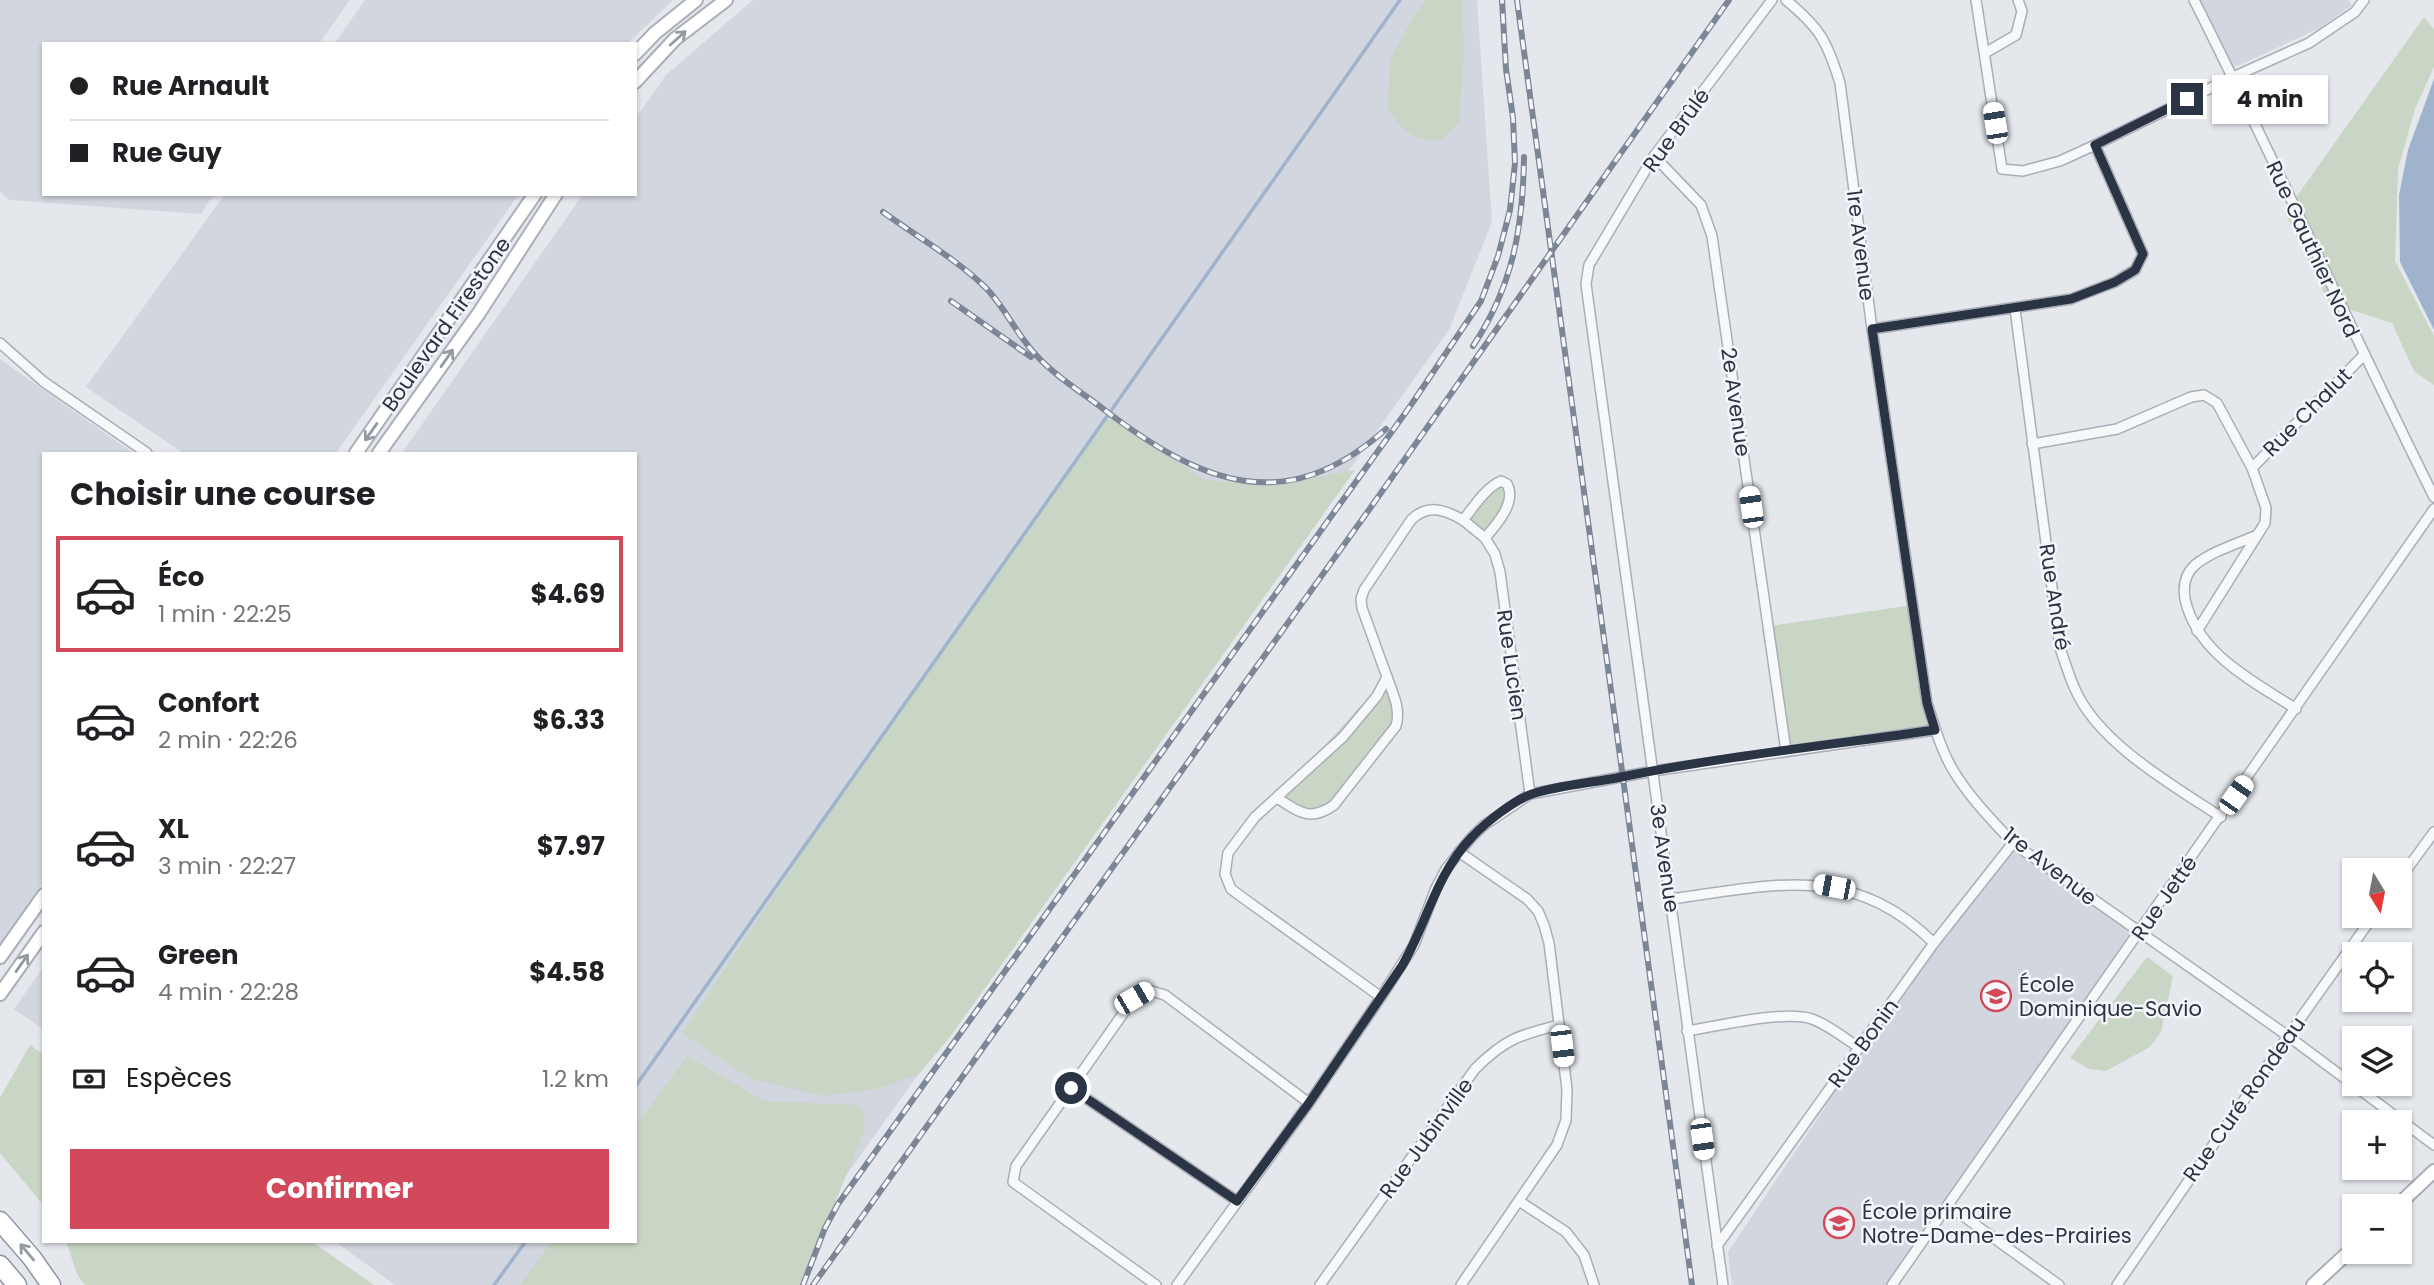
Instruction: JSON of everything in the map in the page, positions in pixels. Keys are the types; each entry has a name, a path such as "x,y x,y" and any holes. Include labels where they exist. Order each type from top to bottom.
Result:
{"highway":[{"path":"0,1221 51,1285"},
{"path":"0,1265 17,1285"}],"main road":[{"path":"637,52 655,33 696,0"},
{"path":"637,80 675,39 726,0"},
{"name":"Boulevard Firestone","path":"357,452 533,196"},
{"name":"Boulevard Firestone","path":"380,452 479,313 555,196"},
{"path":"0,957 42,898"},
{"path":"0,994 42,935"},
{"path":"2410,1194 2434,1171"},
{"path":"2313,1285 2342,1258"}],"street":[{"name":"Rue Brûlé","path":"1588,265 1654,156 1772,0"},
{"name":"1re Avenue","path":"1786,0 1819,31 1832,57 1839,83 1927,703 1935,730 1953,770 1977,804 2013,843 2288,1036 2434,1145"},
{"path":"1976,0 2002,169 2023,171 2060,161 2309,43 2355,12 2364,0"},
{"path":"1984,53 2016,35 2022,11 2018,0"},
{"name":"Rue Gauthier Nord","path":"2194,0 2233,77 2363,356 2434,497"},
{"path":"1872,329 2071,299 2115,282 2135,270 2143,254 2095,145"},
{"name":"2e Avenue","path":"1654,156 1701,205 1712,236 1786,751"},
{"name":"3e Avenue","path":"1588,265 1586,284 1723,1285"},
{"name":"Rue André","path":"2015,309 2060,648 2075,691 2100,726 2146,767 2221,817"},
{"path":"0,343 44,382 146,452"},
{"name":"Rue Chalut","path":"2252,468 2363,356"},
{"path":"2032,444 2117,429 2191,397 2204,395 2217,403 2252,468 2266,508 2265,523 2197,631"},
{"path":"1277,798 1302,813 1323,813 1334,805 1396,726 1398,706 1361,599 1364,590 1411,520 1418,513 1444,509 1463,520 1494,484 1501,481 1507,484 1511,492 1510,500 1485,538"},
{"name":"Rue Jetté","path":"1892,1285 2434,509"},
{"name":"Rue Lucien","path":"1463,520 1485,538 1495,554 1500,572 1530,794"},
{"path":"2258,535 2194,566 2186,575 2184,593 2197,631 2215,653 2296,709"},
{"path":"1381,997 1231,889 1225,874 1228,853 1255,817 1343,737 1377,696 1387,677"},
{"path":"1177,1285 1309,1103 1381,997 1414,946 1446,869 1483,826 1530,794 1653,771 1935,730"},
{"path":"2412,862 2434,832"},
{"name":"Rue Bonin","path":"1717,1246 1934,943 2013,843"},
{"path":"1459,852 1527,899 1538,911 1549,943 1567,1089 1566,1120 1557,1144 1461,1285"},
{"path":"1671,899 1787,884 1815,884 1852,891 1918,928 1934,943"},
{"name":"Rue Curé Rondeau","path":"2117,1285 2365,928"},
{"path":"1156,1285 1013,1182 1016,1166 1134,998 1148,990 1165,995 1309,1103"},
{"path":"1687,1031 1761,1019 1800,1017 1823,1024 1860,1048"},
{"name":"Rue Jubinville","path":"1320,1285 1475,1069 1505,1042 1519,1035 1559,1025"},
{"path":"1071,1088 1237,1201"},
{"path":"1519,1201 1566,1232 1584,1255 1594,1285"},
{"path":"1948,1205 2059,1285"}],"shaded area":[{"path":"0,0 350,0 320,42 42,42 42,196 213,196 201,214 9,200 0,192"},
{"path":"365,0 673,0 629,42 335,42"},
{"path":"753,0 1477,0 1492,222 1449,330 768,1285 395,1285 337,1243 637,1243 637,452 403,452 582,196 637,196 637,116 666,75"},
{"path":"2199,0 2348,0 2352,5 2322,27 2233,68"},
{"path":"224,196 518,196 337,452 182,452 86,387"},
{"path":"0,359 132,452 42,452 42,883 0,944"},
{"name":"École Dominique-Savio","path":"2013,843 2140,932 1888,1285 1732,1285 1728,1252 1826,1106 1821,1102"},
{"path":"42,969 42,1029 14,1009"}],"green space":[{"path":"1426,0 1462,0 1464,53 1459,122 1440,141 1414,137 1401,127 1388,108 1390,60 1415,14"},
{"path":"2424,17 2434,29 2434,67 2415,109 2398,169 2395,261 2434,336 2434,385 2414,371 2392,323 2329,303 2285,213"},
{"path":"1107,417 1205,480 1276,485 1355,470 950,1037 919,1074 880,1088 824,1096 749,1078 682,1033 822,823"},
{"path":"1501,481 1511,492 1485,538 1463,520"},
{"path":"1913,605 1935,730 1786,751 1762,627"},
{"path":"1387,677 1399,716 1334,805 1313,815 1277,798"},
{"path":"2147,957 2173,976 2161,1032 2150,1047 2106,1071 2089,1069 2070,1058"},
{"path":"30,1045 42,1054 42,1204 0,1153 0,1098"},
{"path":"687,1056 764,1101 856,1105 865,1115 864,1131 802,1285 520,1285 551,1243 637,1243 637,1124"},
{"path":"67,1243 314,1243 374,1285 85,1285 77,1274"}],"water":[{"path":"2434,79 2434,330 2400,262 2399,195 2408,150"}],"waterway":[{"path":"637,1084 1400,0"},
{"path":"494,1285 525,1243"}],"railway":[{"path":"803,1285 825,1228 838,1204 1411,405 1481,301 1498,256 1510,210 1515,163 1502,0"},
{"path":"1517,0 1692,1285"},
{"path":"813,1285 1371,507 1729,0"},
{"path":"1473,346 1498,301 1513,255 1521,208 1524,157"},
{"path":"883,212 948,257 985,287 1029,347 1061,378 1141,436 1176,457 1210,472 1244,481 1279,482 1313,474 1349,457 1386,429"},
{"path":"951,301 1031,357"}],"place":[{"name":"École Dominique-Savio","path":"1996,996"},
{"name":"École primaire Notre-Dame-des-Prairies","path":"1839,1223"}],"route":[{"path":"1071,1088 1237,1201 1309,1103 1402,966 1414,946 1446,869 1483,826 1507,809 1530,794 1653,771 1935,730 1927,703 1872,329 2071,299 2115,282 2135,270 2143,254 2095,145 2187,99"}]}
